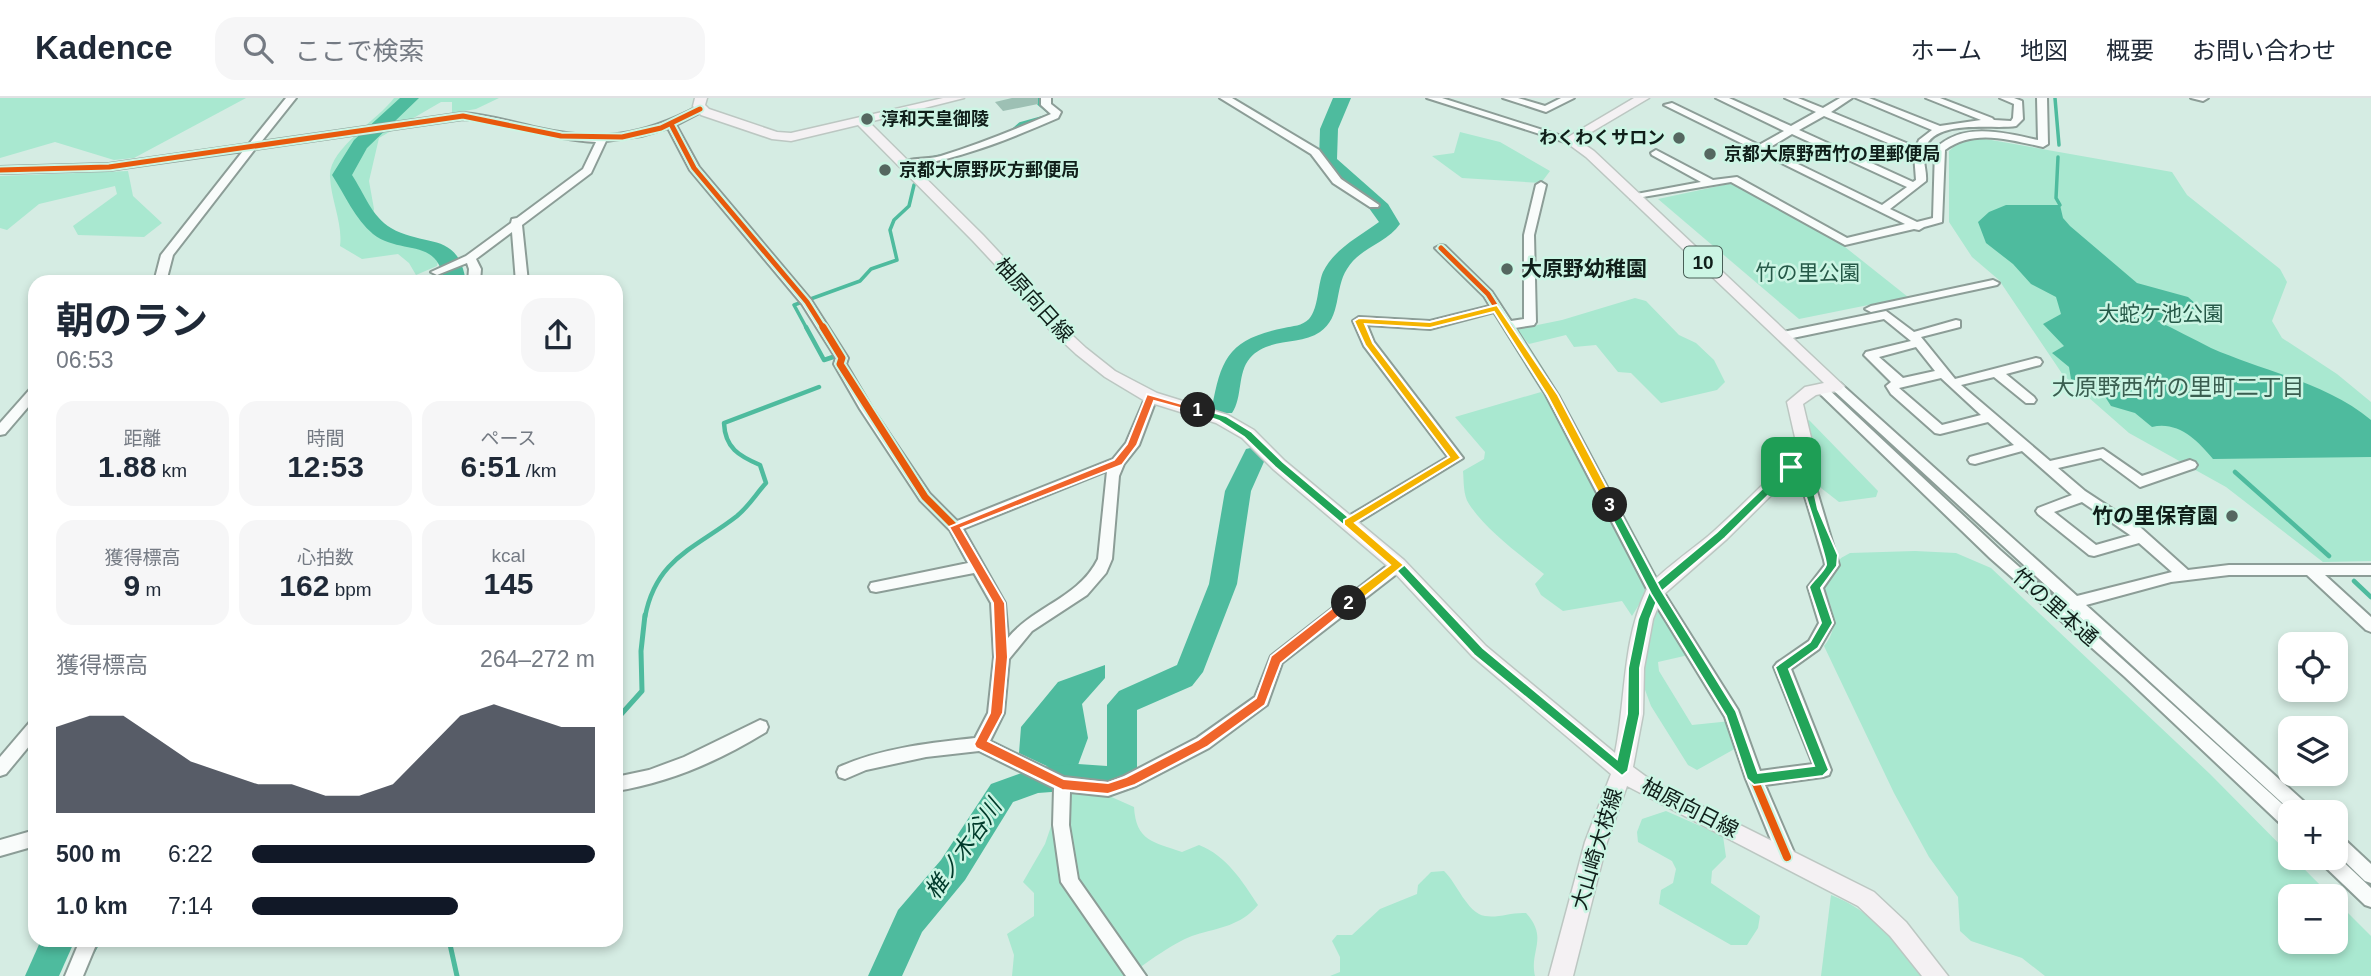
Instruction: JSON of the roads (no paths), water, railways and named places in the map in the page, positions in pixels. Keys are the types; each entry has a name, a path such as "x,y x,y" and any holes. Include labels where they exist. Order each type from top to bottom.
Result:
{"main road":[{"path":"701,103 780,137 803,136 958,98"},
{"path":"1569,141 1643,98"},
{"name":"柚原向日線","path":"862,122 1020,283 1054,326 1110,374 1151,397 1203,411 1233,424 1398,565 1479,651 1622,771 1645,787 1866,899 1898,929 1936,976"},
{"name":"10","path":"1569,141 1590,154 1780,333 1828,387"},
{"name":"10","path":"1569,141 1576,157 1828,387"},
{"name":"大山崎大枝線","path":"1561,976 1596,842 1622,771 1633,714 1634,668 1644,619 1655,591 1721,535 1791,467 1805,446 1795,402 1803,394 1828,387"}],"street":[{"path":"162,275 167,255 291,98"},
{"path":"903,164 937,160 1010,138 1021,129 1055,116 1056,112 1046,105 1046,98"},
{"path":"1225,98 1314,152 1338,181 1374,205"},
{"path":"1432,98 1569,141"},
{"path":"1508,98 1546,109 1569,98"},
{"path":"1681,98 1668,104 1919,227"},
{"path":"1721,98 1914,186"},
{"path":"1790,98 1919,152"},
{"path":"1760,149 1847,98"},
{"path":"1861,98 1939,129 2013,124 2018,119 2019,103 2005,98"},
{"path":"1931,98 1997,123"},
{"path":"1634,197 1732,179 1845,242 1919,227 1938,220 1940,149 1951,138 1974,133 2043,144 2042,98"},
{"path":"2196,98 2203,98"},
{"path":"0,170 109,167 445,117 479,117 557,135 602,139 651,133 671,124 701,103"},
{"path":"671,124 694,168 806,300 842,358 840,363 866,409 925,497 955,527 999,603 1002,657 996,713 980,744"},
{"path":"1883,209 1921,181 1923,174 1919,152 1928,137 1939,129"},
{"path":"437,272 466,260 587,171 602,139"},
{"path":"1656,153 1711,183"},
{"path":"1508,325 1530,322 1529,235 1541,185"},
{"path":"516,221 521,275"},
{"path":"1441,248 1488,294 1552,395 1655,591 1732,715 1754,779 1787,857"},
{"path":"466,260 475,269 475,275"},
{"path":"1780,333 1993,283"},
{"path":"1348,523 1456,458 1368,343 1359,321 1430,325 1497,308"},
{"path":"1780,333 1886,315 1916,340 1942,374 1991,418 2083,496 2142,537 2185,575"},
{"path":"1900,383 1870,355 1956,324"},
{"path":"1952,384 2036,362"},
{"path":"1997,373 2031,400"},
{"path":"1942,374 1892,386 1940,430 1991,418"},
{"name":"竹の里本通","path":"1828,387 2176,694 2291,800"},
{"name":"竹の里本通","path":"1828,387 2056,608 2182,720 2278,811"},
{"path":"1002,657 1026,628 1052,608 1087,591 1100,572 1105,559 1112,476 1118,462 1132,445 1151,397"},
{"path":"0,431 28,399"},
{"path":"1975,460 2025,446"},
{"path":"2048,466 2103,453 2140,482 2190,466"},
{"path":"955,527 1118,462"},
{"path":"1754,779 1823,770 1782,667 1814,645 1827,623 1815,587 1832,566 1832,555 1812,509 1806,478 1791,467"},
{"path":"2083,496 2043,511 2094,551 2142,537"},
{"path":"845,772 863,764 926,750 980,744 1055,781 1108,789 1130,781 1202,743 1261,701 1276,660 1398,565"},
{"path":"876,587 977,566"},
{"path":"2056,608 2185,575 2229,570 2371,570"},
{"path":"2310,570 2371,626"},
{"path":"623,782 656,773 738,741 760,727"},
{"path":"0,769 28,736"},
{"path":"1055,781 1070,882 1137,976"},
{"path":"0,848 28,840"},
{"path":"2348,853 2371,875"},
{"path":"2341,870 2371,899"},
{"path":"74,976 86,947"}],"waterway":[{"path":"410,98 352,154 342,175 378,228 396,238 440,250 448,257 454,275"},
{"path":"1039,98 1039,104 1050,113"},
{"name":"椎ノ木谷川","path":"1224,408 1234,365 1246,348 1256,342 1304,331 1314,326 1324,312 1334,272 1344,257 1390,224 1381,208 1328,160 1329,129 1342,98"},
{"path":"2055,98 2059,145"},
{"path":"1012,131 1020,124 1045,117"},
{"path":"927,159 951,154"},
{"path":"2058,157 2056,198 2060,205"},
{"path":"924,174 926,163"},
{"path":"807,329 794,305 860,281 871,269 897,260 890,230 894,220 909,206 914,185"},
{"path":"806,327 824,360 833,357"},
{"path":"645,617 650,597 668,568 693,546 737,516 766,483 760,465 730,445 724,423 819,387"},
{"name":"椎ノ木谷川","path":"885,976 910,921 953,870 1002,793 1038,780 1078,777 1106,780 1122,775 1122,705 1189,672 1223,584 1238,491 1255,455"},
{"path":"2235,472 2329,556"},
{"path":"2354,581 2371,597"},
{"path":"623,712 642,691 641,651 645,615"},
{"path":"42,976 55,947"},
{"path":"91,954 95,947"},
{"path":"451,947 457,976"}],"place":[{"name":"淳和天皇御陵","path":"867,119"},
{"name":"わくわくサロン","path":"1679,138"},
{"name":"京都大原野西竹の里郵便局","path":"1710,154"},
{"name":"京都大原野灰方郵便局","path":"885,170"},
{"name":"大原野幼稚園","path":"1507,269"},
{"name":"竹の里保育園","path":"2232,516"}],"district":[{"name":"大原野西竹の里町二丁目","path":"2178,387"}],"park label":[{"name":"竹の里公園","path":"1808,273"},
{"name":"大蛇ケ池公園","path":"2161,314"}]}
